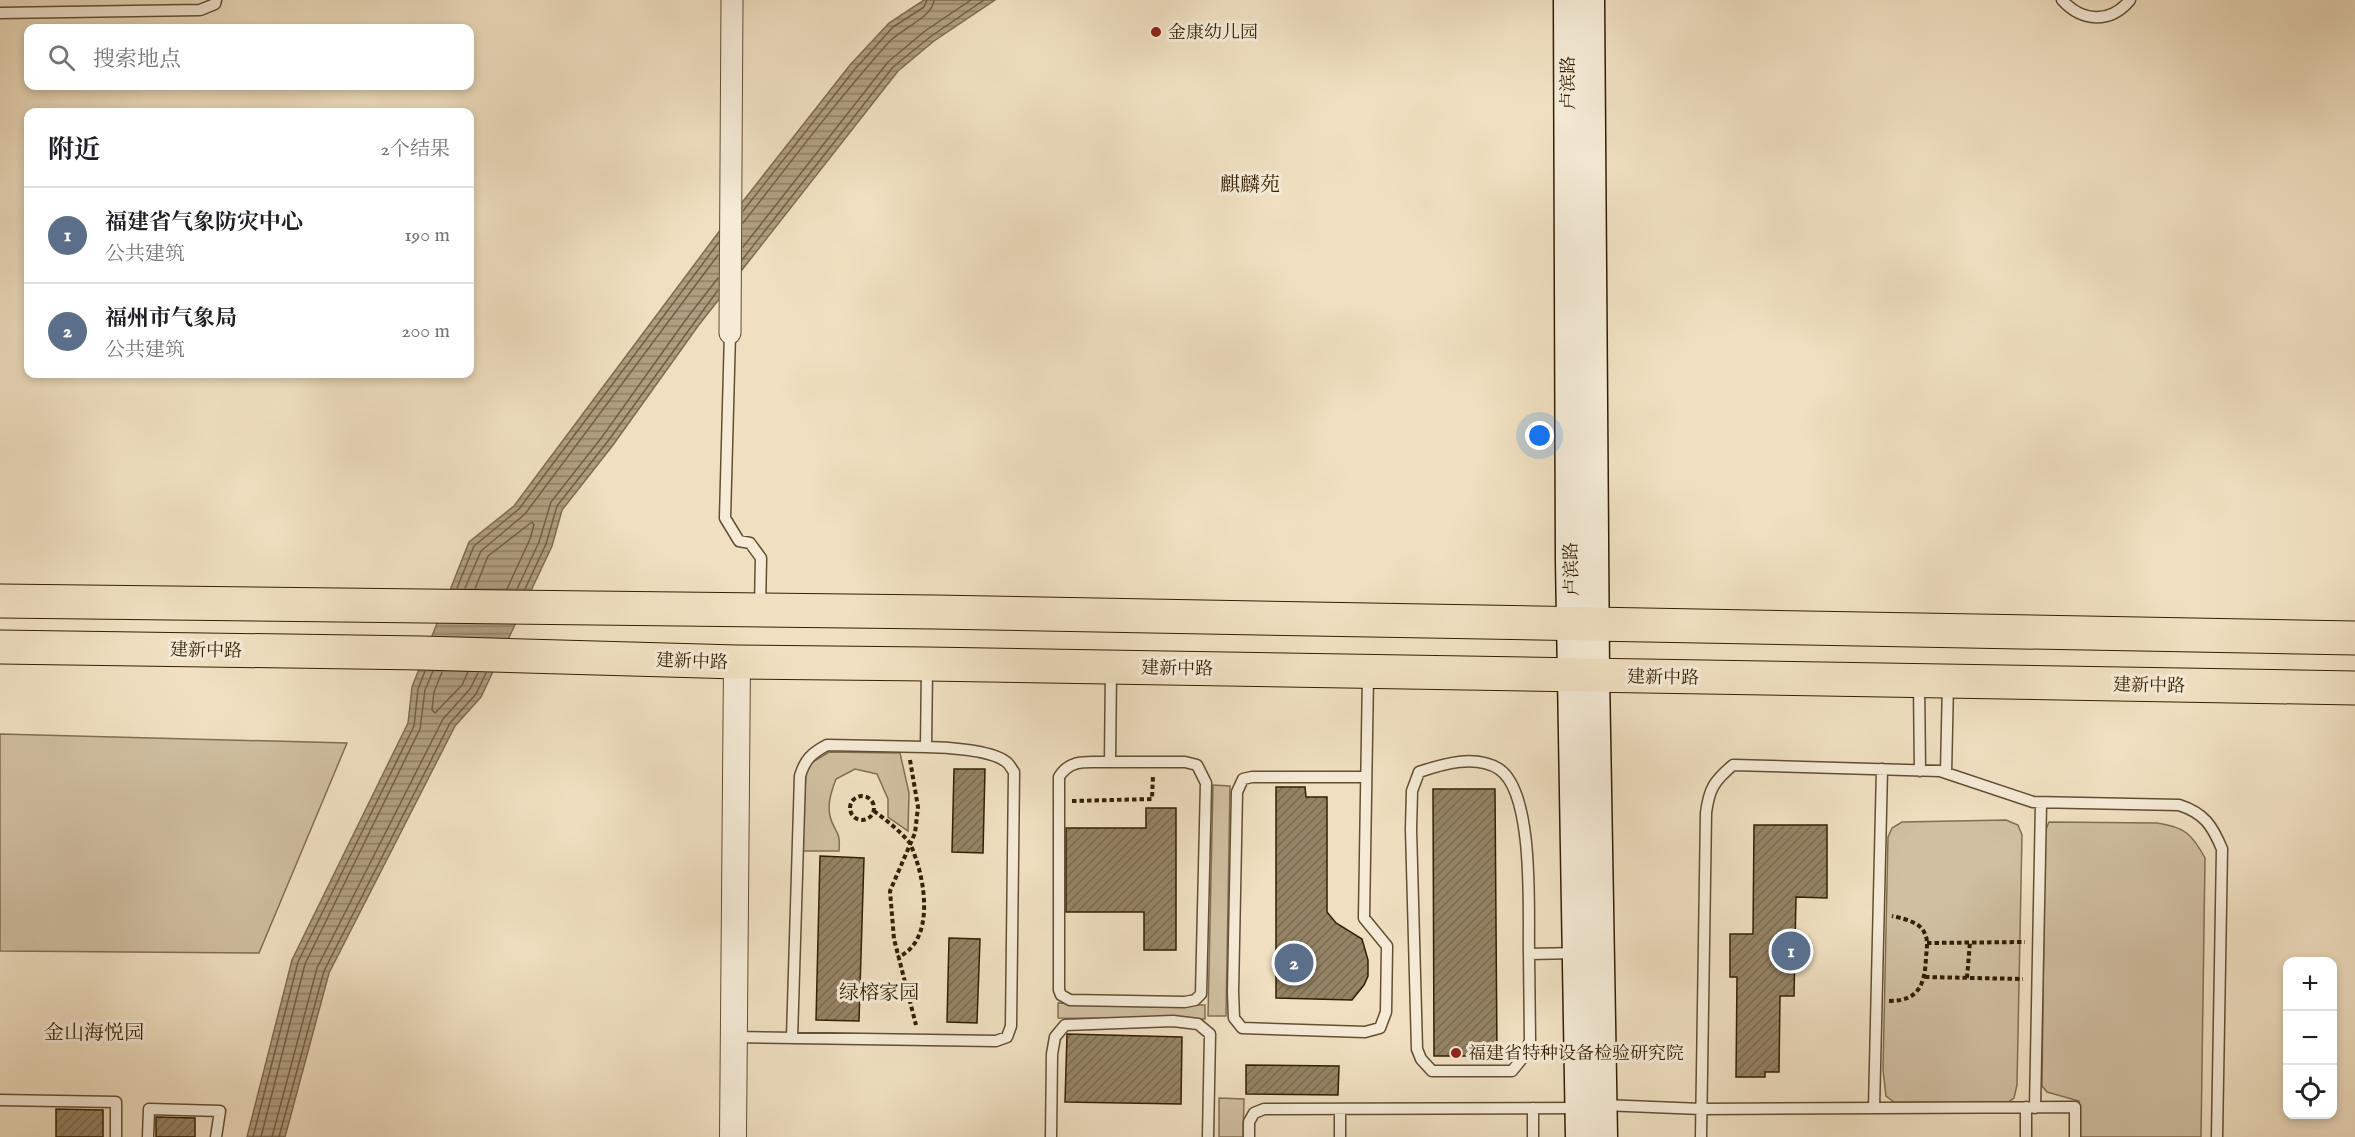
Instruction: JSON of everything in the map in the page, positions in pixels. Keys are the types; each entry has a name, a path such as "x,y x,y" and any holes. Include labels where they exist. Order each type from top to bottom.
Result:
{"main road":[{"name":"卢滨路","path":"1568,0 1584,675 1577,953 1591,1107 1580,1137"},
{"path":"1583,625 1590,0"},
{"path":"0,601 760,609 2355,638"},
{"name":"建新中路","path":"0,647 422,653 737,662 927,663 2355,688"},
{"path":"1584,675 1591,1107 1603,1137"}],"street":[{"path":"730,333 732,0"},
{"path":"733,1137 737,662"}],"lane":[{"path":"0,13 200,10 215,4 216,0"},
{"path":"2062,0 2071,10 2082,16 2095,18 2120,11 2130,0"},
{"path":"730,333 725,518 739,541 750,543 761,558 760,609"},
{"path":"926,747 927,663"},
{"path":"1110,762 1111,667"},
{"path":"1366,777 1252,777 1243,779 1237,792 1233,992 1234,1018 1242,1028 1365,1032 1380,1028 1386,1012 1387,946 1364,918 1368,672"},
{"path":"1920,771 1934,681"},
{"path":"1934,681 1946,773"},
{"path":"734,1037 792,1038 921,1040 996,1041 1007,1037 1011,1026 1014,772 1007,762 997,757 949,747 827,745 805,761 800,776 792,1038"},
{"path":"1110,762 1185,762 1197,765 1206,783 1202,994 1196,1000 1185,1002 1070,1000 1061,995 1059,990 1059,777 1065,766 1072,763 1110,762"},
{"path":"1482,762 1499,770 1513,784 1526,840 1529,954 1530,1040 1525,1055 1512,1071 1432,1071 1421,1059 1417,1049 1411,829 1412,791 1419,772 1443,764 1482,762"},
{"path":"1701,1137 1706,813 1708,794 1718,777 1733,765 1946,773 2033,802 2179,805 2194,810 2215,832 2222,849 2217,1137"},
{"path":"1874,1108 1882,769"},
{"path":"2026,1137 2031,1108 2037,979 2040,802"},
{"path":"1529,954 1577,953"},
{"path":"1051,1137 1052,1054 1055,1037 1065,1025 1173,1021 1198,1024 1210,1034 1208,1137"},
{"path":"0,1100 116,1102 116,1137"},
{"path":"1249,1137 1250,1122 1254,1113 1264,1109 2075,1107 2075,1137"},
{"path":"1533,1108 1533,1137"},
{"path":"148,1137 148,1109 220,1111 216,1137"},
{"path":"1340,1109 1340,1137"}],"path":[{"path":"906,746 918,807 915,833 890,891 894,939 908,1001 921,1040"},
{"path":"1059,801 1152,799 1154,762"},
{"path":"873,811 867,819 860,820 851,813 851,805 856,799 867,798 873,803 873,811 910,843 921,875 925,910 918,940 906,953 898,957"},
{"path":"1877,1001 1900,1001 1922,987 1927,943 1927,938 1920,927 1894,916 1878,917"},
{"path":"1967,978 1970,942"},
{"path":"1927,943 2038,942"},
{"path":"1925,976 2037,979"}],"shaded area":[{"path":"0,734 347,743 259,953 0,951"},
{"path":"829,752 900,753 909,793 908,831 888,817 888,799 877,774 855,769 836,779 830,797 830,816 838,835 839,851 802,851 806,772 808,765"},
{"path":"1213,785 1230,786 1226,1016 1208,1016"},
{"path":"2006,820 2018,825 2022,835 2017,1085 2014,1098 2007,1103 1894,1102 1886,1096 1883,1070 1888,837 1892,828 1902,822"},
{"path":"2049,822 2167,825 2187,833 2205,858 2201,1137 2079,1137 2079,1101 2047,1092 2042,1086 2045,832"},
{"path":"1058,1003 1205,1005 1205,1019 1058,1018"},
{"path":"1219,1098 1244,1099 1243,1137 1219,1137"}],"water":[{"path":"924,0 995,0 934,41 898,71 698,326 613,445 562,510 552,546 481,697 455,726 329,973 285,1137 247,1137 292,960 408,723 412,687 469,542 514,506 718,233 850,65 889,23"}],"building":[{"path":"954,769 985,769 983,853 952,852"},
{"path":"1276,787 1305,787 1306,797 1327,797 1327,912 1336,923 1362,939 1368,960 1368,976 1352,1000 1276,998"},
{"path":"1433,789 1495,789 1497,1056 1434,1056"},
{"path":"1146,808 1176,808 1176,950 1144,950 1144,912 1066,912 1066,828 1146,828"},
{"path":"1754,825 1827,825 1827,898 1796,897 1794,996 1780,996 1779,1072 1765,1072 1765,1077 1736,1077 1737,977 1730,977 1730,934 1753,934"},
{"path":"820,856 864,858 859,1021 816,1020"},
{"path":"949,938 980,939 977,1023 947,1022"},
{"path":"1067,1034 1182,1037 1181,1104 1065,1102"},
{"path":"1246,1065 1339,1066 1338,1095 1246,1094"},
{"path":"56,1109 103,1110 103,1137 56,1137"},
{"path":"156,1117 195,1118 195,1137 156,1137"}],"place":[{"name":"金康幼儿园","path":"1156,32"},
{"name":"福建省气象防灾中心","path":"1791,951"},
{"name":"福州市气象局","path":"1294,963"},
{"name":"福建省特种设备检验研究院","path":"1456,1053"}],"district":[{"name":"麒麟苑","path":"1250,184"},
{"name":"绿榕家园","path":"879,992"},
{"name":"金山海悦园","path":"94,1032"}]}
